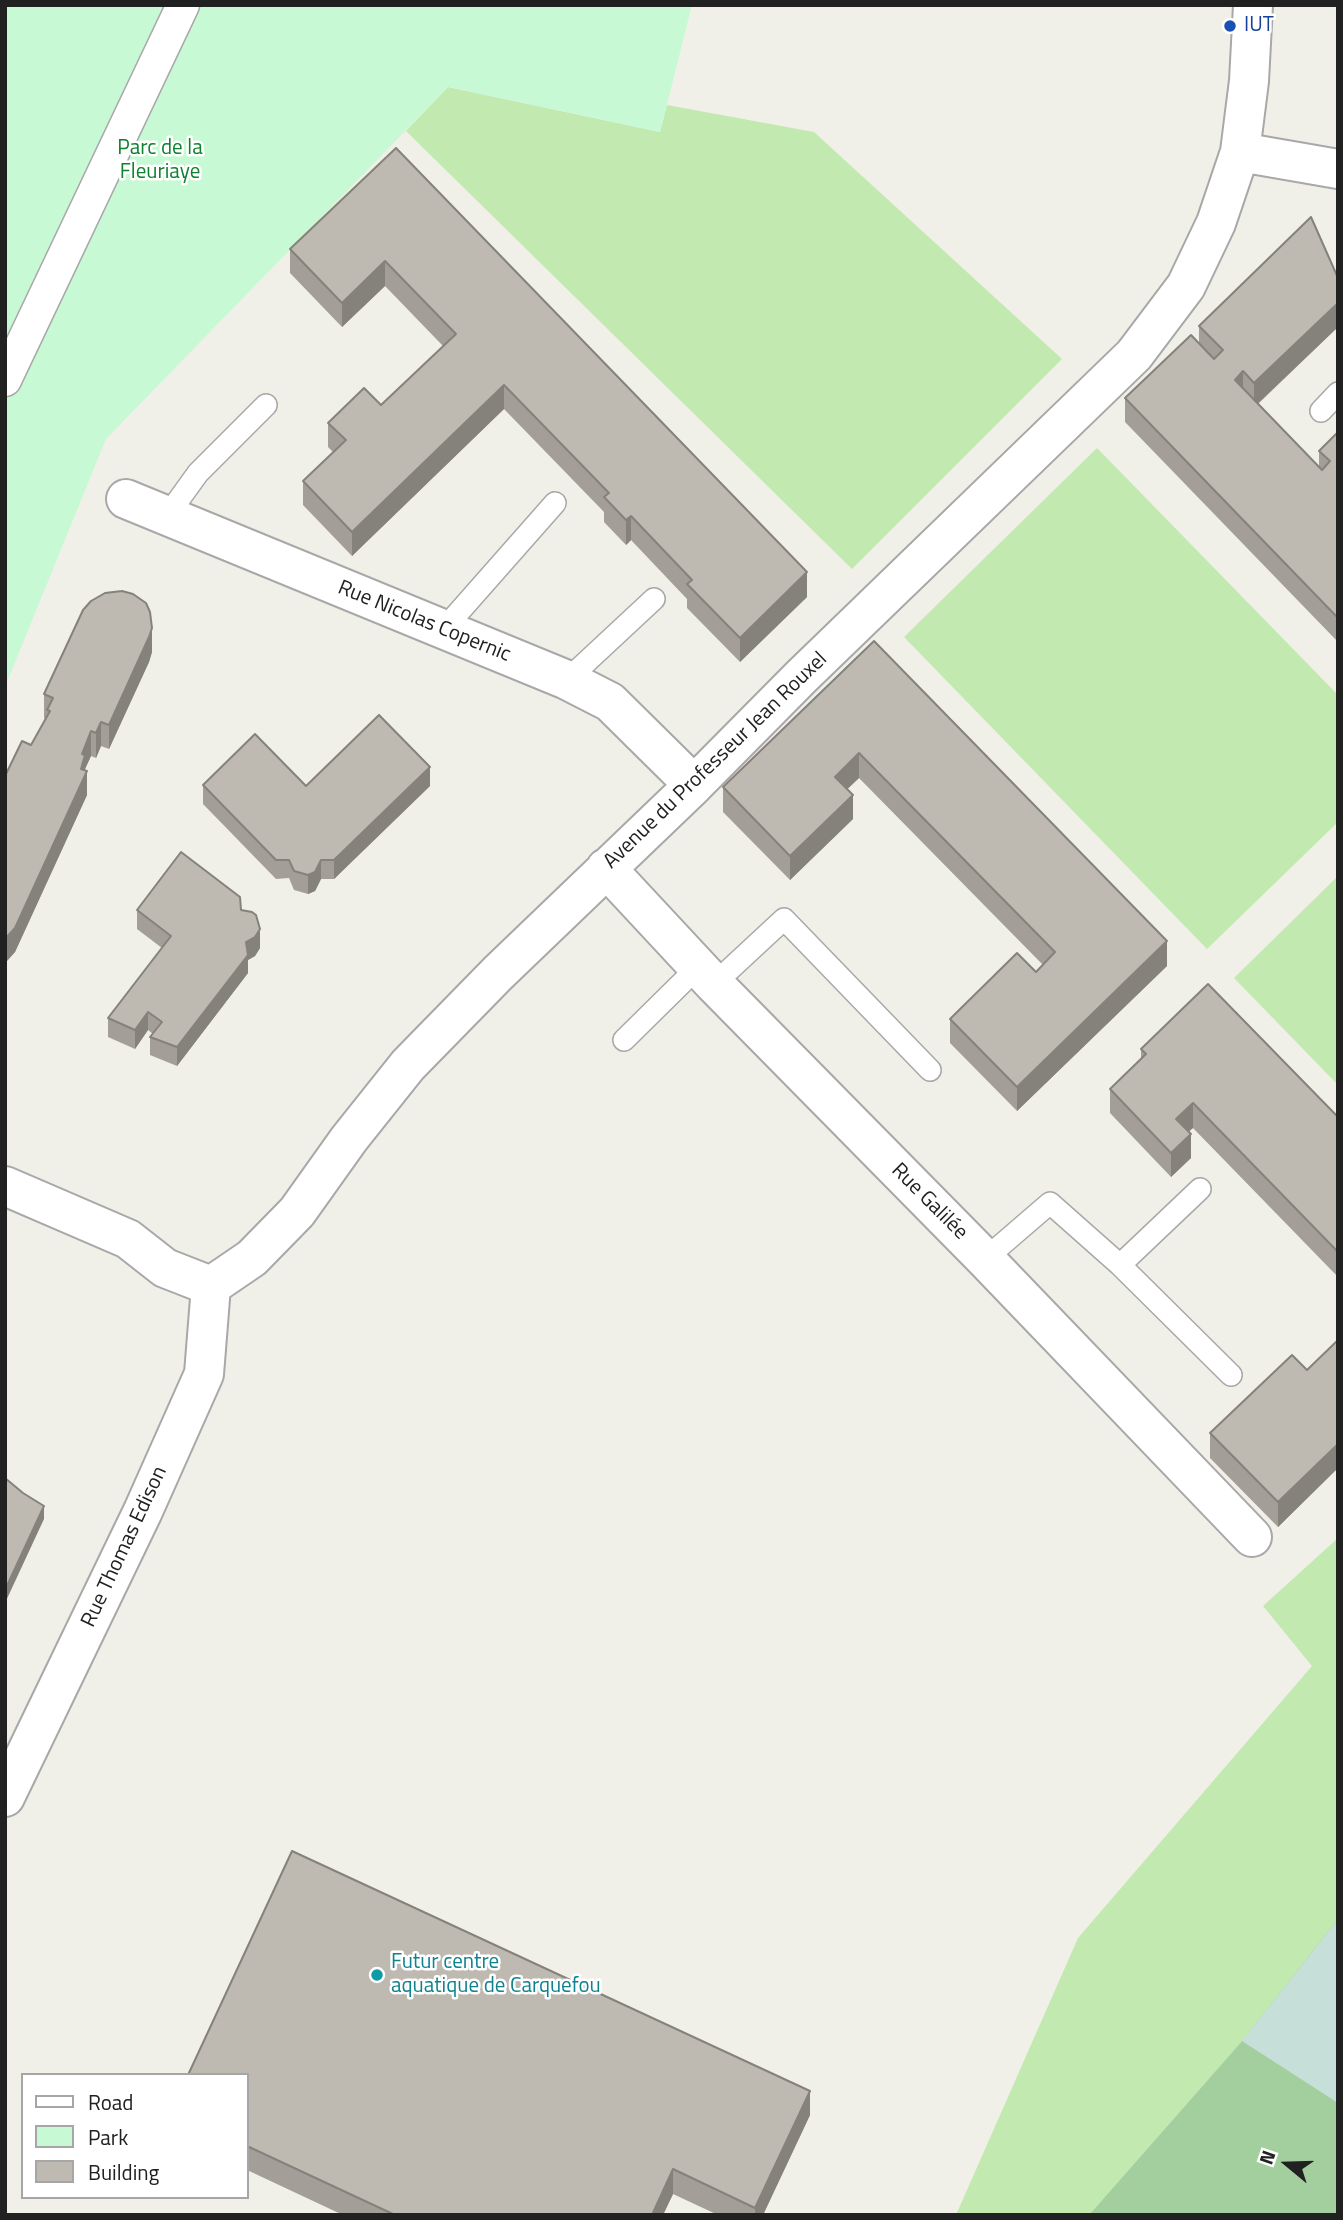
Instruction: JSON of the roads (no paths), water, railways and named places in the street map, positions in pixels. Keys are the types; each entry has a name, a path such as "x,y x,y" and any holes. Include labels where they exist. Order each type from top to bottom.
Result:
{"street":[{"path":"5,380 183,5"},
{"name":"Avenue du Professeur Jean Rouxel","path":"212,1286 252,1258 297,1212 349,1139 408,1065 528,941 694,785 801,677 1134,355 1186,286 1216,223 1240,152 1249,81 1254,5"},
{"path":"1240,152 1338,169"},
{"name":"Rue Nicolas Copernic","path":"126,499 567,680 610,702 694,785"},
{"name":"Rue Galilée","path":"606,868 706,975 985,1259 1252,1537"},
{"path":"5,1186 128,1239 165,1268 212,1286"},
{"name":"Rue Thomas Edison","path":"5,1797 143,1511 204,1374 212,1286"}],"lane":[{"path":"1321,411 1338,393"},
{"path":"167,516 198,473 266,405"},
{"path":"443,630 555,503"},
{"path":"567,680 654,599"},
{"path":"624,1040 706,975 784,919 930,1070"},
{"path":"1120,1265 1200,1189"},
{"path":"985,1259 1050,1203 1120,1265 1231,1374"}],"place":[{"name":"IUT","path":"1230,26"},
{"name":"Futur centre aquatique de Carquefou","path":"377,1975"}],"park label":[{"name":"Parc de la Fleuriaye","path":"160,161"}]}
